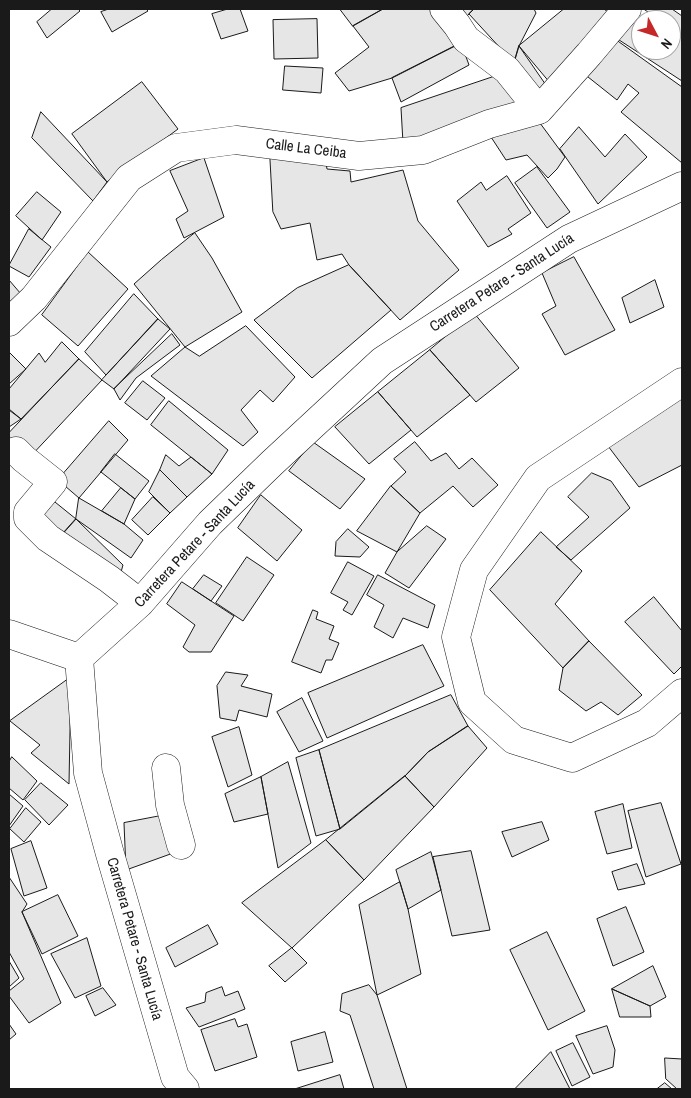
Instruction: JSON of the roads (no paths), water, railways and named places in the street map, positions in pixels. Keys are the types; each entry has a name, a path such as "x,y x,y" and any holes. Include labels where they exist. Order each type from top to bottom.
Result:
{"street":[{"path":"444,9 466,39 507,70 539,110 627,9"},
{"name":"Calle La Ceiba","path":"9,322 34,298 129,178 176,148 236,140 359,156 422,150 489,124 539,110"},
{"name":"Carretera Petare - Santa Lucía","path":"185,1089 175,1076 88,774 79,658 140,603 210,523 382,361 569,239 682,186"},
{"path":"682,382 538,478 474,570 456,637 472,702 514,740 572,758 647,723 682,693"},
{"path":"16,451 53,482 28,512 28,518 48,538 109,579 140,603"},
{"path":"9,634 79,658"},
{"path":"166,768 170,805 181,845"}]}
